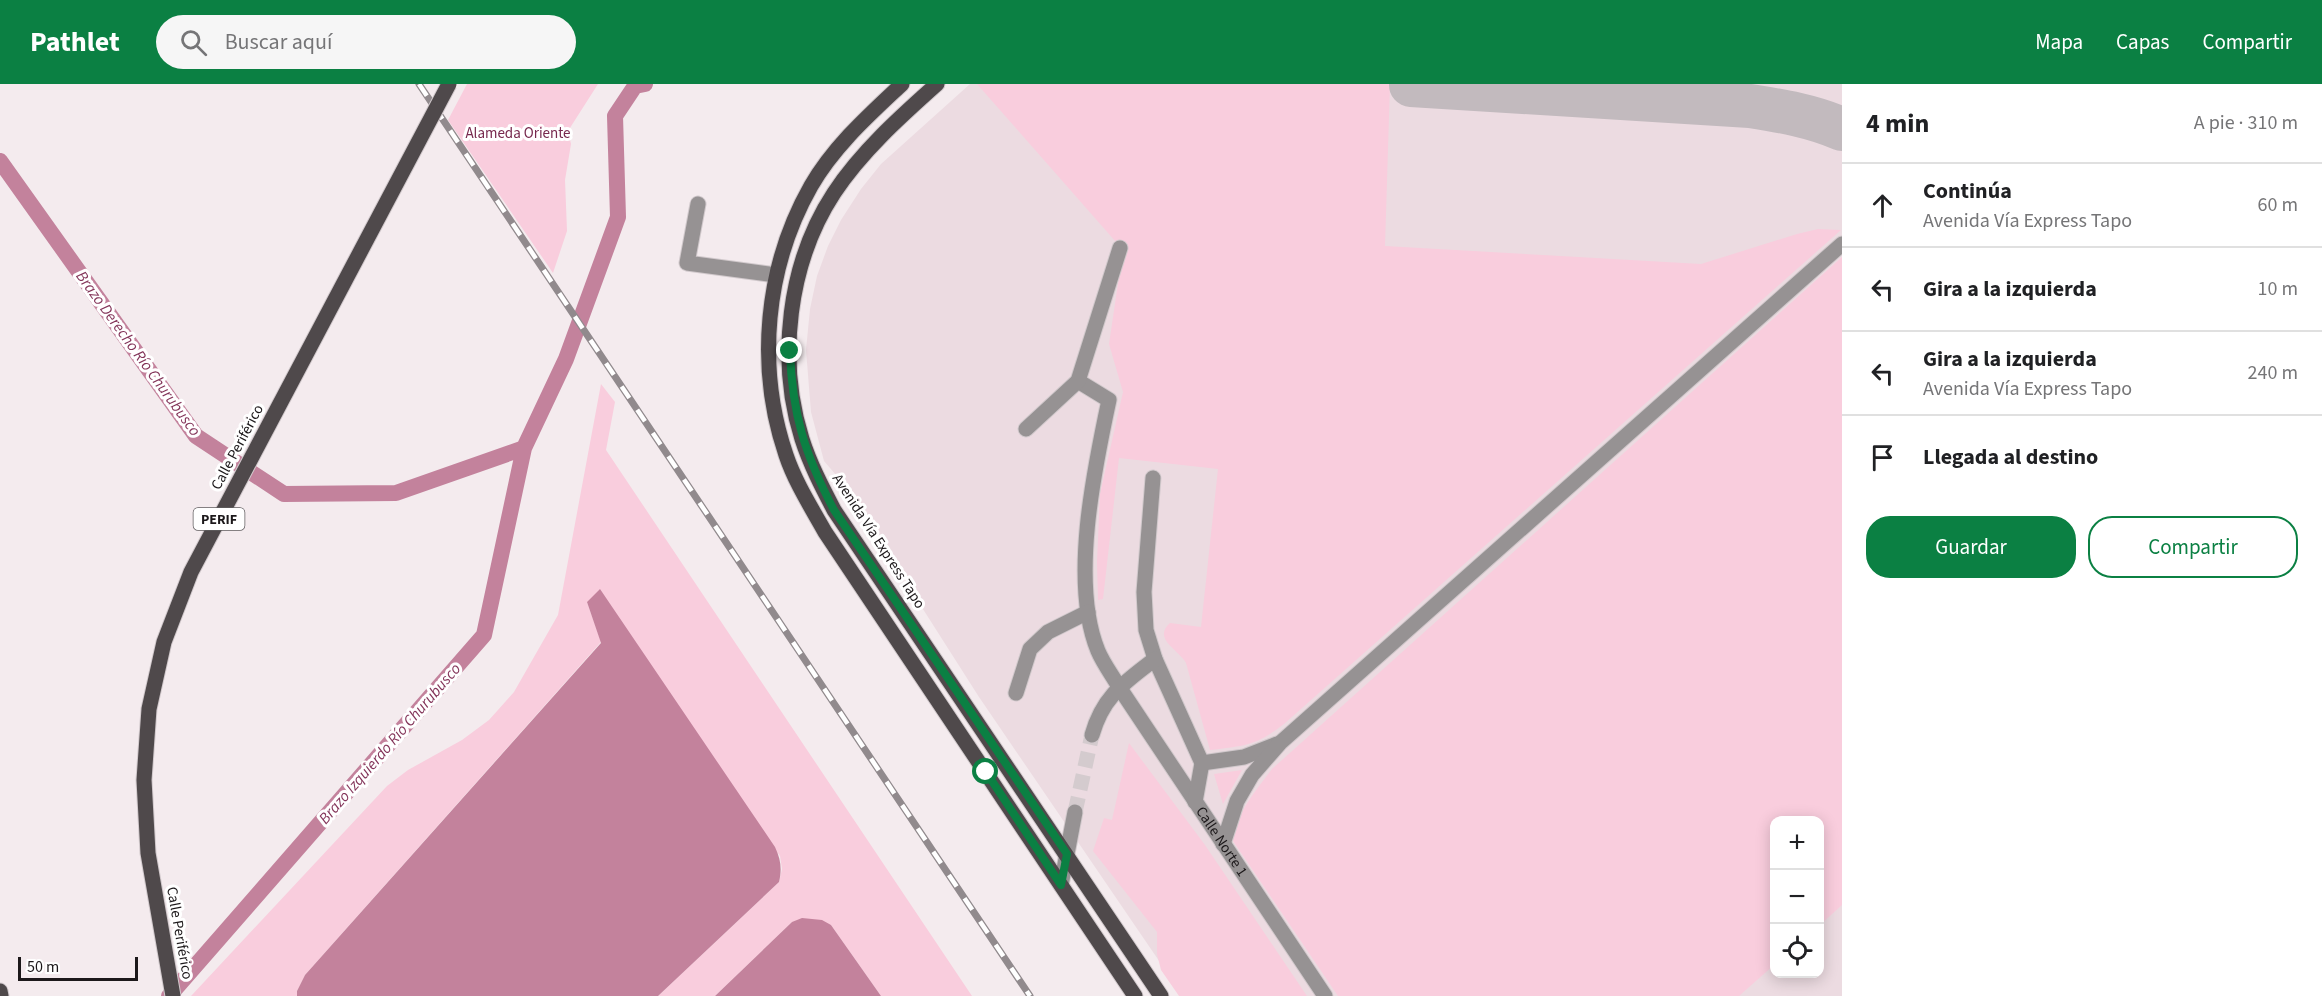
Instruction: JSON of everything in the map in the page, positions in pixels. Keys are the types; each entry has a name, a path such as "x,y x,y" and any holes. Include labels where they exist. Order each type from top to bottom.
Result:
{"main road":[{"name":"Calle Periférico","path":"173,996 148,853 144,780 149,709 164,642 191,572 449,84"},
{"path":"902,84 864,119 812,184 781,253 771,308 769,352 775,421 786,457 804,496 825,532 1135,996"},
{"name":"Avenida Vía Express Tapo","path":"937,84 888,129 856,164 835,192 814,227 803,252 792,310 790,351 794,402 802,438 816,477 834,510 1161,996"},
{"path":"0,991 1,996"}],"lane":[{"path":"698,204 687,263 776,275"},
{"path":"1223,844 1237,801 1252,775 1280,743 1842,244"},
{"path":"1026,429 1078,381 1120,248"},
{"name":"Calle Norte 1","path":"1078,381 1109,400 1099,449 1086,538 1088,612 1098,652 1325,996"},
{"path":"1153,478 1144,592 1146,630 1155,659 1202,763 1195,802"},
{"path":"1016,693 1030,650 1048,632 1088,612"},
{"path":"1092,735 1098,714 1119,687 1155,659"},
{"path":"1202,763 1244,757 1280,743"},
{"path":"1061,885 1075,812"}],"shaded area":[{"path":"970,84 1842,84 1842,996 1183,996 979,697 842,482 824,461 811,412 806,350 810,309 817,276 828,246 861,189 881,164"},
{"path":"600,589 775,847 780,864 779,882 658,996 297,996 305,975 601,643 587,602"},
{"path":"802,918 822,920 831,925 881,996 715,996 792,922"}],"green space":[{"name":"Alameda Oriente","path":"467,84 598,84 568,131 571,144 565,180 567,231 553,273 448,120"},
{"path":"977,84 1390,84 1385,246 1701,264 1797,234 1818,229 1841,230 1284,724 1265,737 1249,744 1210,750 1186,663 1165,639 1164,634 1170,623 1201,627 1218,469 1119,458 1103,599 1098,600 1100,494 1123,392 1109,344 1123,250"},
{"path":"1842,257 1842,905 1824,921 1824,816 1770,816 1770,969 1739,996 1338,996 1231,838 1243,810 1272,769"},
{"path":"601,384 615,402 606,450 972,996 881,996 831,925 792,922 715,996 658,996 779,882 782,869 780,856 587,602 601,642 305,975 297,996 191,996 387,786 408,770 462,740 489,720 514,692 558,615"},
{"path":"1129,743 1205,845 1307,996 1179,996 1161,970 1157,954 1157,932 1093,851 1104,818 1112,820"},
{"path":"1242,770 1223,804 1214,774"}],"waterway":[{"name":"Brazo Izquierdo Río Churubusco","path":"169,996 484,635 524,448 566,359 618,217 615,116 635,86 645,84"},
{"name":"Brazo Derecho Río Churubusco","path":"0,161 196,436 284,494 396,493 524,448"}],"taxiway":[{"path":"1411,85 1750,106 1808,117 1842,129"}],"tunnel":[{"path":"1075,812 1092,735"}],"railway":[{"path":"419,84 1030,996"}],"route":[{"path":"790,351 794,402 802,438 816,477 834,510 1067,854 1061,885 986,772"}]}
